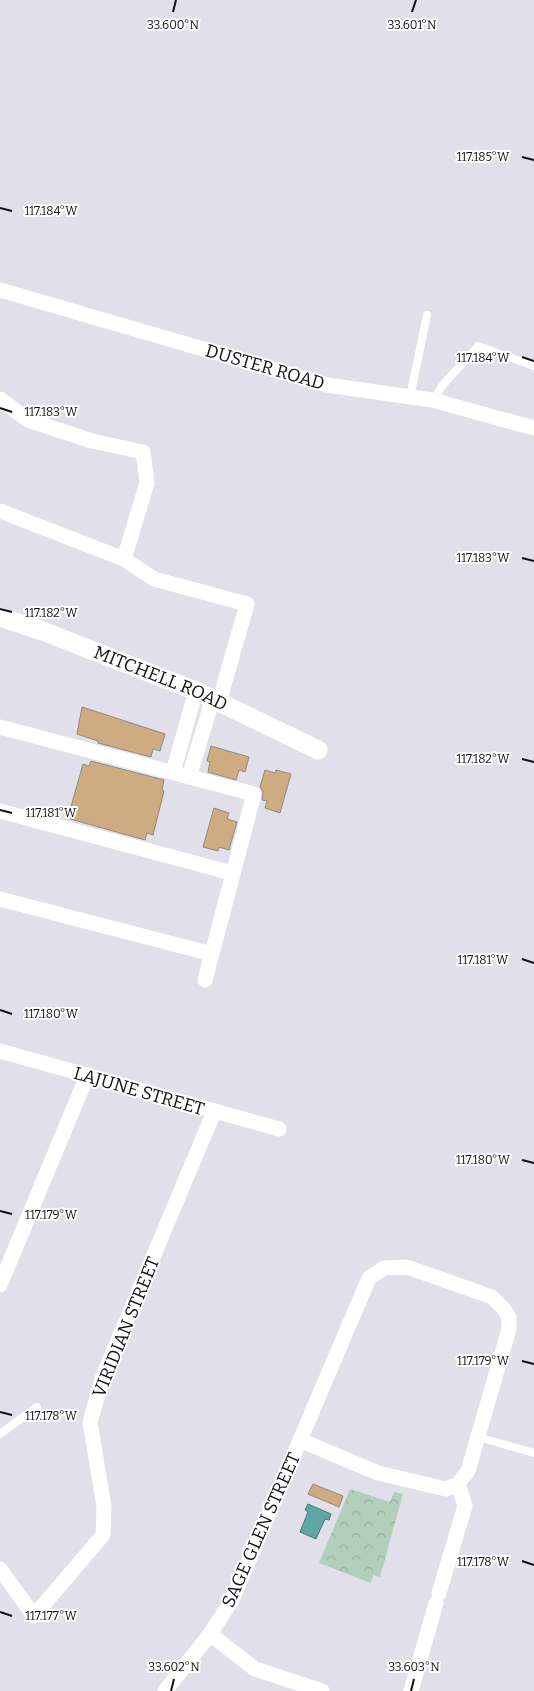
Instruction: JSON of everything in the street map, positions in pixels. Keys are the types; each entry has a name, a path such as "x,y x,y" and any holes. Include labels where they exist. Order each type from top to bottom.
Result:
{"street":[{"name":"DUSTER ROAD","path":"0,290 327,385 434,400 534,428"},
{"path":"0,399 28,420 92,441 143,452 147,483 124,559"},
{"path":"0,511 124,559 154,579 247,604 209,697 173,772"},
{"name":"MITCHELL ROAD","path":"0,617 44,632 209,697 318,750"},
{"path":"189,777 209,697"},
{"path":"0,727 254,794 205,980"},
{"path":"0,811 232,873"},
{"path":"0,898 212,954"},
{"name":"LAJUNE STREET","path":"0,1051 279,1129"},
{"path":"0,1285 87,1076"},
{"name":"VIRIDIAN STREET","path":"0,1569 34,1616 102,1535 104,1507 90,1422 103,1376 214,1112"},
{"name":"SAGE GLEN STREET","path":"165,1691 210,1634 232,1600 302,1441 369,1278 384,1268 407,1267 492,1297 507,1313 509,1328 468,1471 458,1484 446,1489 387,1475 302,1441"},
{"path":"411,1691 464,1506 458,1484"},
{"path":"210,1634 255,1669 322,1691"}],"lane":[{"path":"410,397 427,316"},
{"path":"434,400 442,386 478,346 534,366"},
{"path":"0,1434 37,1407"},
{"path":"478,1436 534,1453"}],"green space":[{"path":"350,1489 390,1502 394,1492 403,1494 380,1577 373,1575 371,1583 319,1563"}],"shaded area":[{"path":"308,1504 331,1514 329,1520 325,1519 316,1539 300,1532 308,1512 305,1510"}],"building":[{"path":"82,707 165,734 160,751 153,749 151,757 98,743 98,741 77,734"},
{"path":"211,746 249,757 245,772 239,770 236,780 208,772 210,762 207,761"},
{"path":"91,761 164,780 162,790 164,791 153,835 147,833 145,840 70,819 74,808 71,807 83,764 89,766"},
{"path":"265,770 275,773 276,770 291,774 280,813 265,808 267,801 262,800 263,792 260,787"},
{"path":"214,808 229,813 227,819 237,822 229,850 219,847 218,851 203,847"},
{"path":"313,1484 343,1496 339,1507 308,1494"}]}
